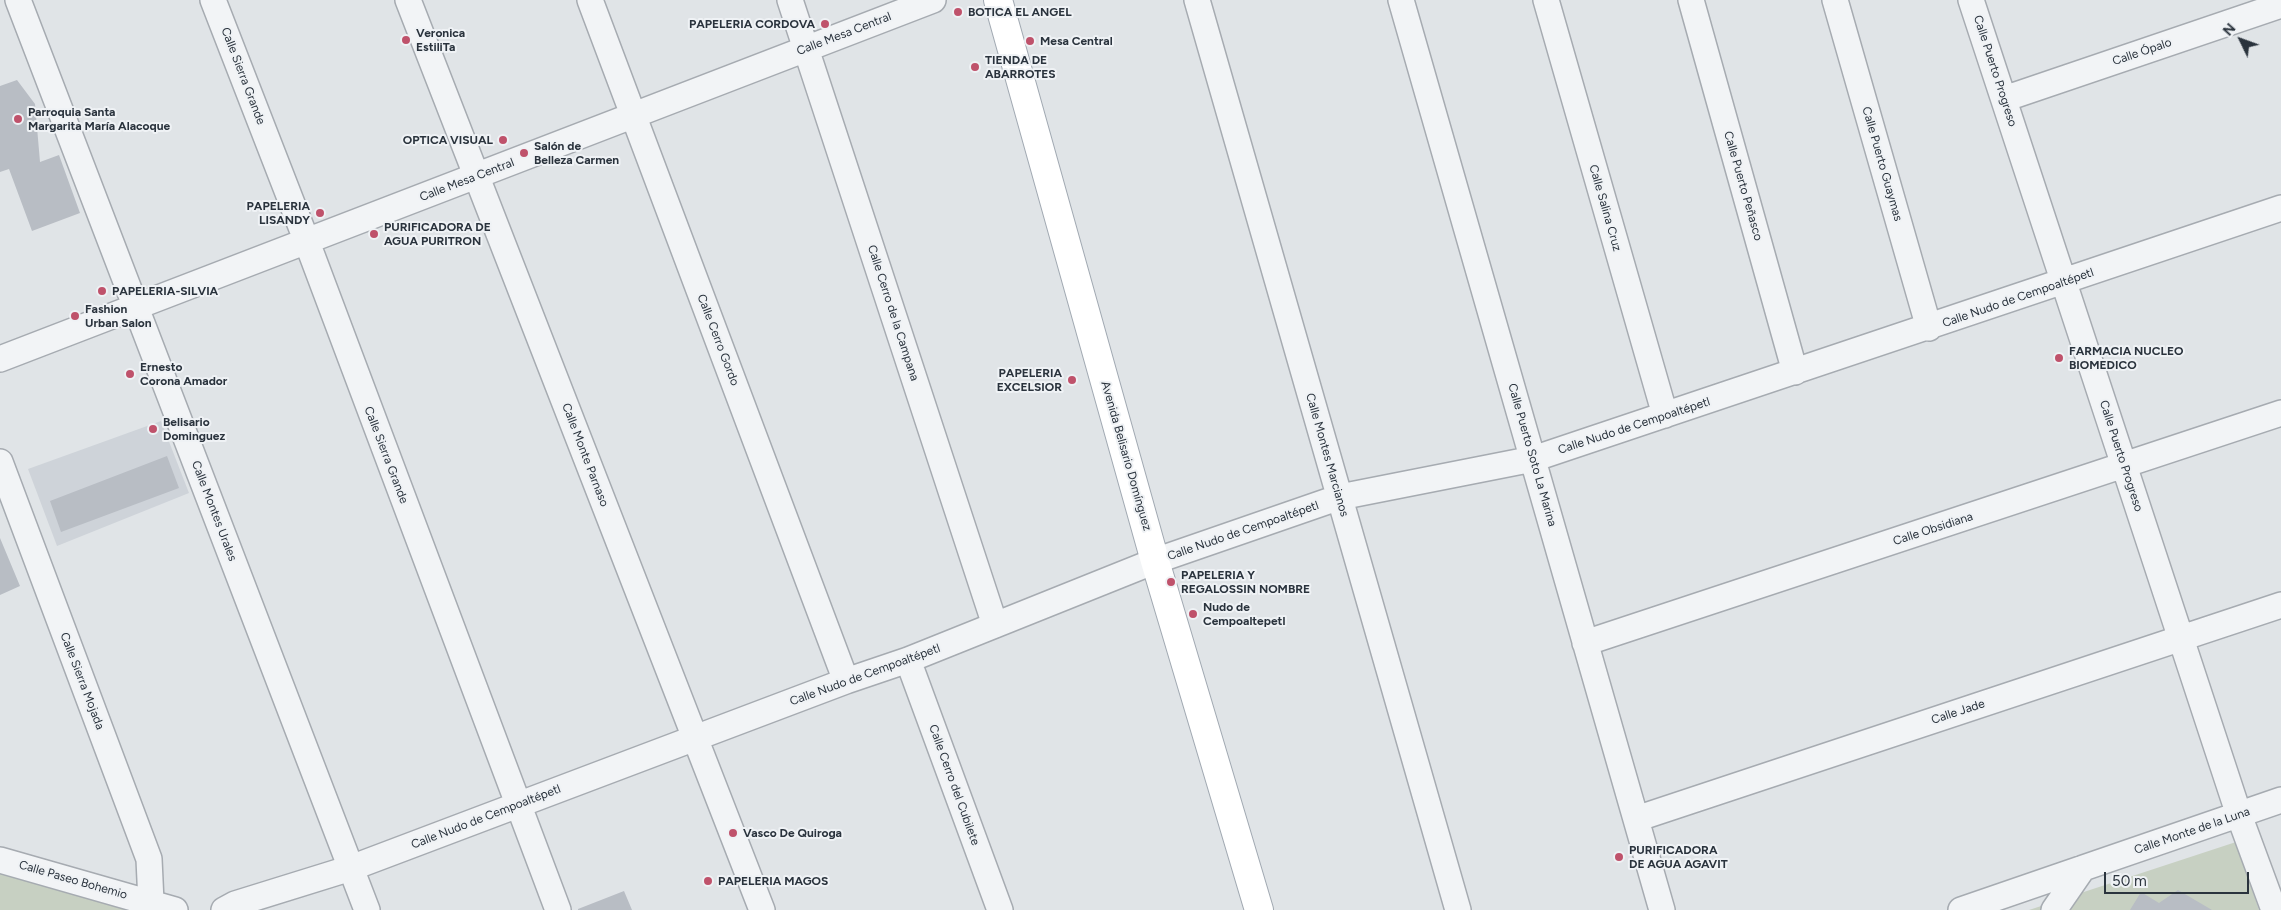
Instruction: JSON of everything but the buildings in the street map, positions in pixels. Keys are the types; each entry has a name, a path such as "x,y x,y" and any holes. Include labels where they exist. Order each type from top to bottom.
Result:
{"main road":[{"name":"Avenida Belisario Domínguez","path":"998,0 1156,561 1258,910"}],"street":[{"name":"Calle Montes Urales","path":"18,0 352,868 366,910"},
{"name":"Calle Sierra Grande","path":"213,0 307,242 558,910"},
{"name":"Calle Monte Parnaso","path":"408,0 762,910"},
{"name":"Calle Cerro Gordo","path":"590,0 846,681"},
{"name":"Calle Cerro de la Campana","path":"790,0 996,625"},
{"name":"Calle Mesa Central","path":"0,359 933,0"},
{"name":"Calle Montes Marcianos","path":"1197,0 1458,910"},
{"name":"Calle Puerto Soto La Marina","path":"1401,0 1662,910"},
{"name":"Calle Salina Cruz","path":"1546,0 1665,415"},
{"name":"Calle Puerto Peñasco","path":"1691,0 1795,372"},
{"name":"Calle Puerto Guaymas","path":"1835,0 1929,328"},
{"name":"Calle Puerto Progreso","path":"1971,0 2239,815 2274,910"},
{"name":"Calle Ópalo","path":"2004,99 2281,5"},
{"name":"Calle Nudo de Cempoaltépetl","path":"224,910 235,904 352,868 517,804 696,739 846,681 908,660 1156,561 1340,497 1533,459 1929,328 2281,208"},
{"name":"Calle Obsidiana","path":"1585,643 2281,413"},
{"name":"Calle Sierra Mojada","path":"0,462 149,859 158,907"},
{"name":"Calle Jade","path":"1636,819 2281,605"},
{"name":"Calle Cerro del Cubilete","path":"908,660 1000,910"},
{"name":"Calle Monte de la Luna","path":"1961,910 2281,800"},
{"name":"Calle Paseo Bohemio","path":"0,860 158,907"},
{"path":"2054,910 2083,868"}],"shaded area":[{"path":"161,421 189,493 57,546 28,469"}],"green space":[{"path":"2236,842 2259,910 2029,910"},
{"path":"0,873 125,908 124,910 0,910"}],"place":[{"name":"BOTICA EL ANGEL","path":"958,12"},
{"name":"PAPELERIA CORDOVA","path":"825,24"},
{"name":"Veronica EstiliTa","path":"406,40"},
{"name":"Mesa Central","path":"1030,41"},
{"name":"TIENDA DE ABARROTES","path":"975,67"},
{"name":"Parroquia Santa Margarita María Alacoque","path":"18,119"},
{"name":"OPTICA VISUAL","path":"503,140"},
{"name":"Salón de Belleza Carmen","path":"524,153"},
{"name":"PAPELERIA LISANDY","path":"320,213"},
{"name":"PURIFICADORA DE AGUA PURITRON","path":"374,234"},
{"name":"PAPELERIA-SILVIA","path":"102,291"},
{"name":"Fashion Urban Salon","path":"75,316"},
{"name":"FARMACIA NUCLEO BIOMEDICO","path":"2059,358"},
{"name":"Ernesto Corona Amador","path":"130,374"},
{"name":"PAPELERIA EXCELSIOR","path":"1072,380"},
{"name":"Belisario Dominguez","path":"153,429"},
{"name":"PAPELERIA Y REGALOSSIN NOMBRE","path":"1171,582"},
{"name":"Nudo de Cempoaltepetl","path":"1193,614"},
{"name":"Vasco De Quiroga","path":"733,833"},
{"name":"PURIFICADORA DE AGUA AGAVIT","path":"1619,857"},
{"name":"PAPELERIA MAGOS","path":"708,881"}]}
